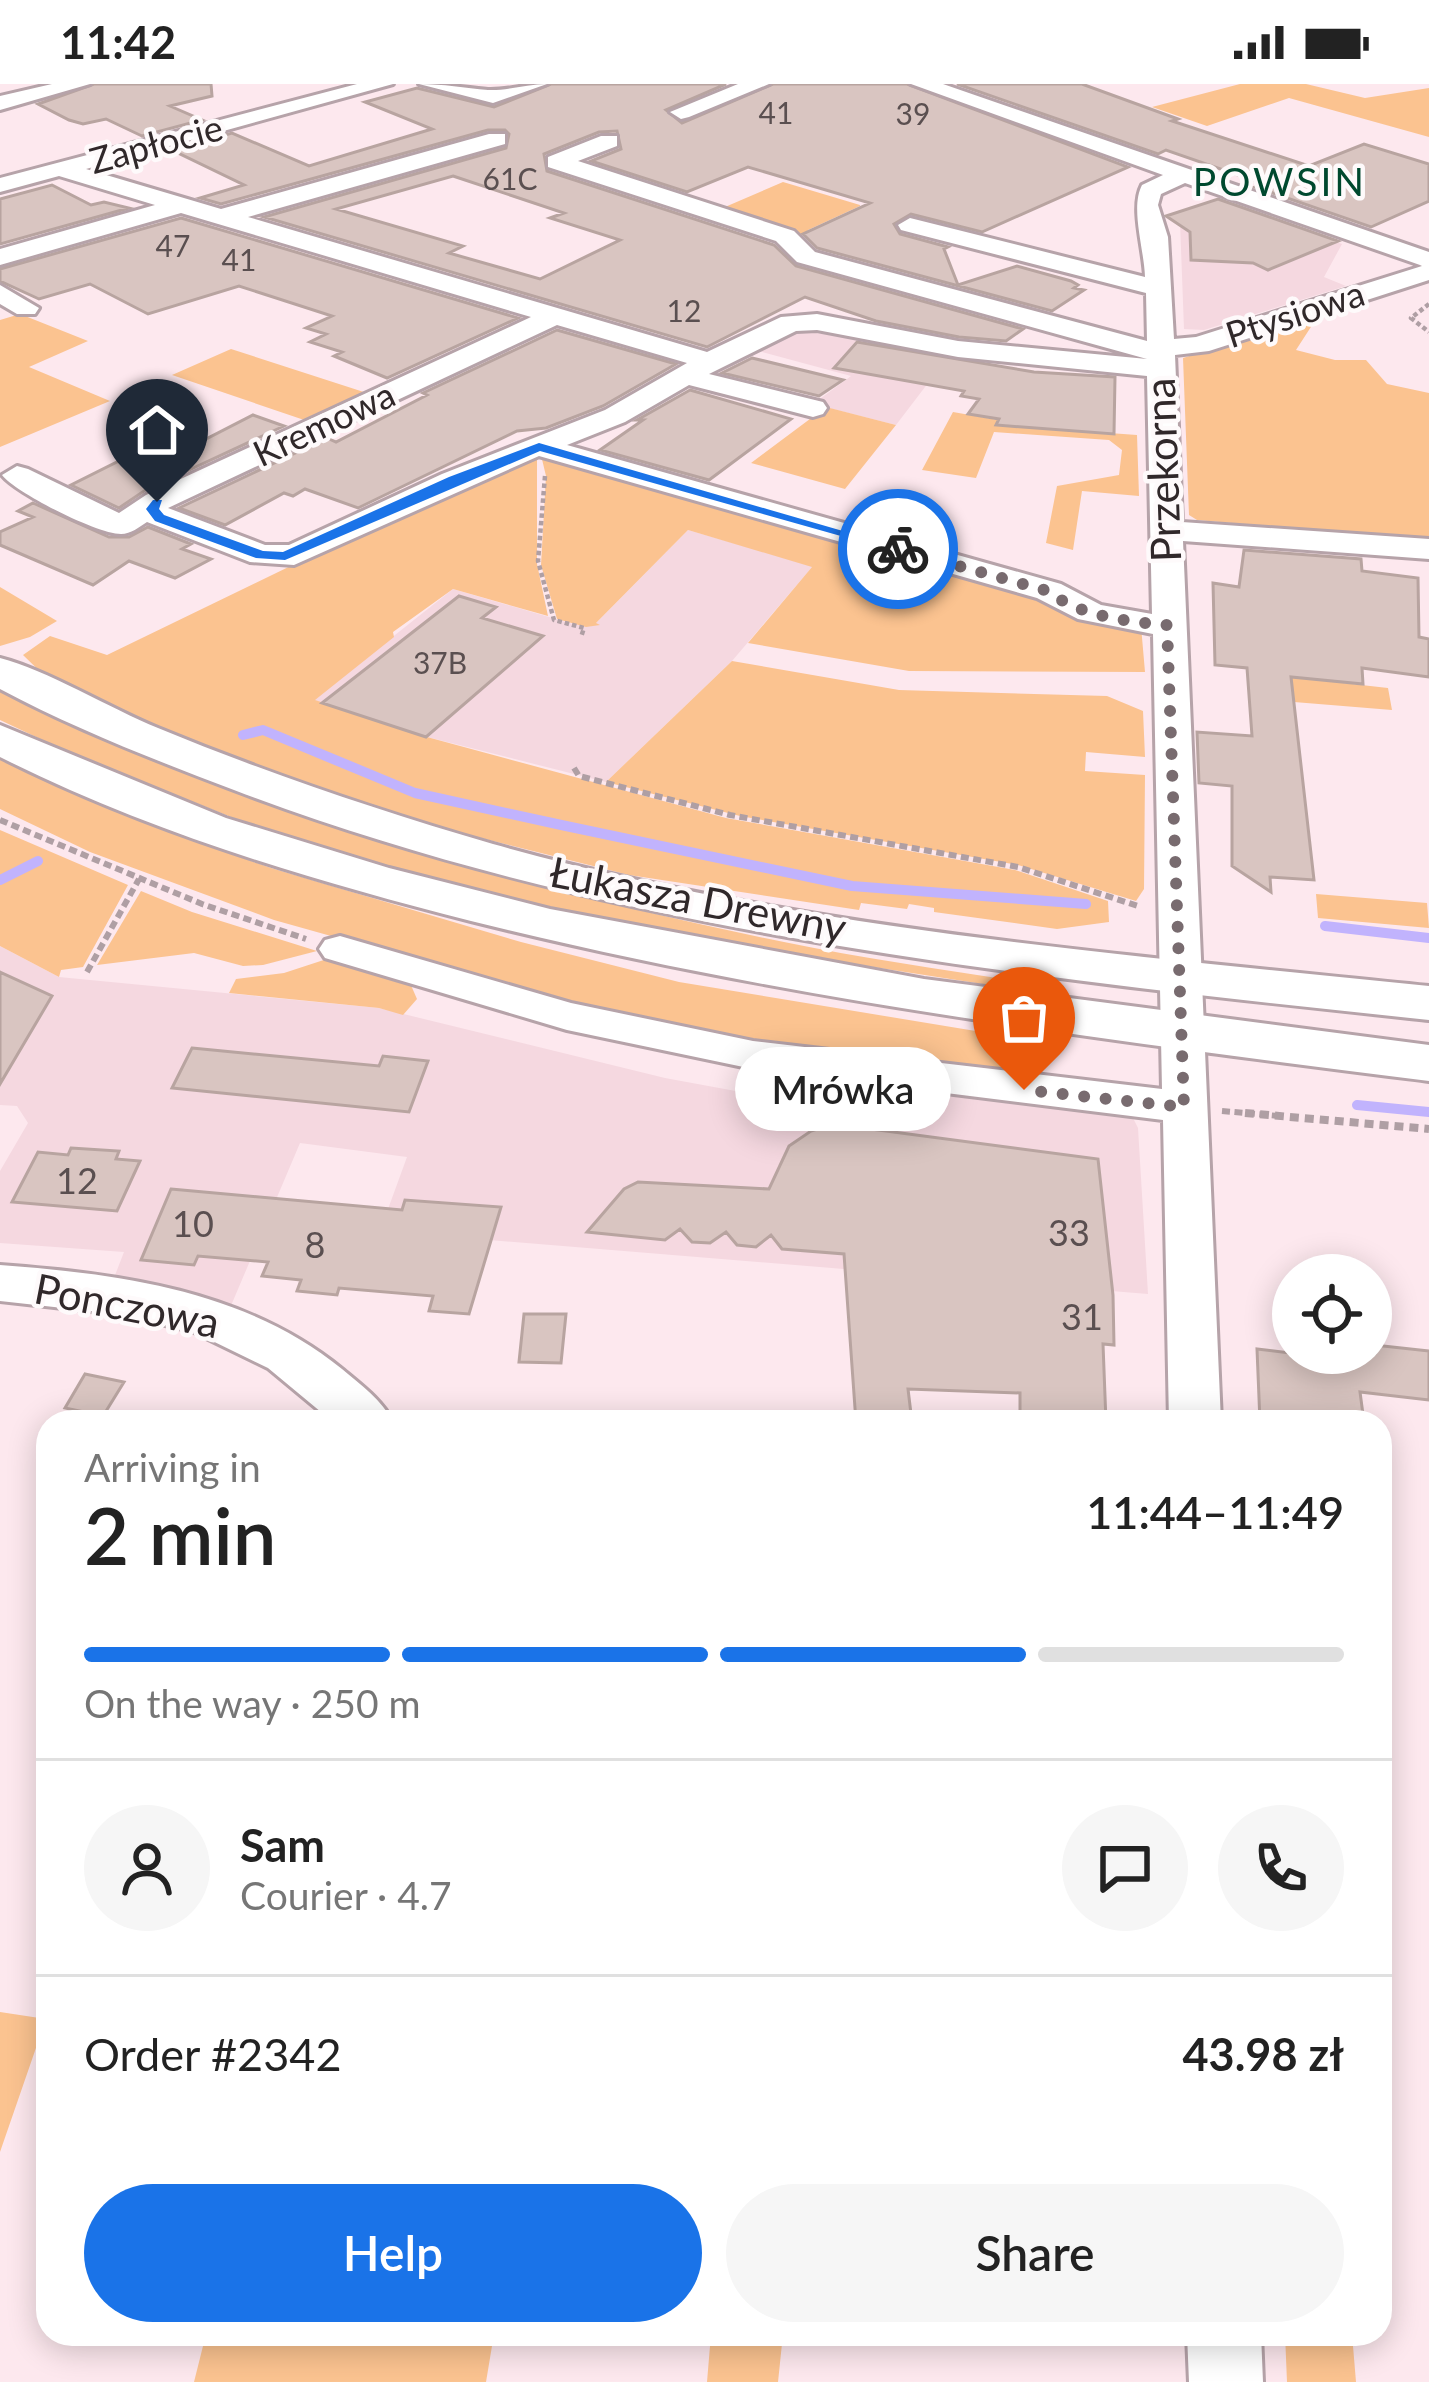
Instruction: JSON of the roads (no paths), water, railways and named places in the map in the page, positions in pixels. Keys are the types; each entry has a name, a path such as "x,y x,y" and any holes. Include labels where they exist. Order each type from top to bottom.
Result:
{"main road":[{"name":"Łukasza Drewny","path":"0,671 47,698 282,796 472,852 648,896 1180,976 1429,1003"},
{"name":"Łukasza Drewny","path":"0,739 127,796 321,866 574,933 897,992 1182,1035 1429,1063"}],"street":[{"path":"0,103 79,84"},
{"name":"Zapłocie","path":"0,185 382,84"},
{"path":"430,84 493,97 536,84"},
{"path":"681,112 758,84"},
{"path":"922,84 1179,196 1156,237"},
{"path":"221,217 497,139"},
{"path":"609,141 556,162 785,236 806,257 1160,359"},
{"path":"59,169 554,316 813,408"},
{"name":"Przekorna","path":"1195,1410 1158,288 1156,237 1149,226 1147,195 1179,196 1212,187 1429,260"},
{"path":"0,257 182,205"},
{"path":"910,225 1135,286 1158,288"},
{"name":"Ptysiowa","path":"1160,359 1429,272"},
{"path":"0,293 26,308"},
{"name":"Kremowa","path":"152,509 157,502 554,316"},
{"path":"17,475 121,525 152,509 160,518 261,555 285,556 453,480 615,416 783,325 810,322 958,349 1160,359"},
{"path":"542,448 1048,591 1064,603 1167,625"},
{"path":"1165,530 1429,549"},
{"path":"340,949 567,1016 733,1051 816,1065 1184,1107"},
{"name":"Ponczowa","path":"0,1283 112,1296 232,1325 308,1370 353,1410"},
{"path":"1224,2346 1226,2382"}],"waterway":[{"path":"243,735 263,730 415,793 852,886 1086,904"},
{"path":"0,880 38,861"},
{"path":"1325,926 1429,938"},
{"path":"1357,1105 1429,1112"}],"place":[{"name":"Mrówka","path":"1024,1090"}],"district":[{"name":"POWSIN","path":"1280,182"}]}
